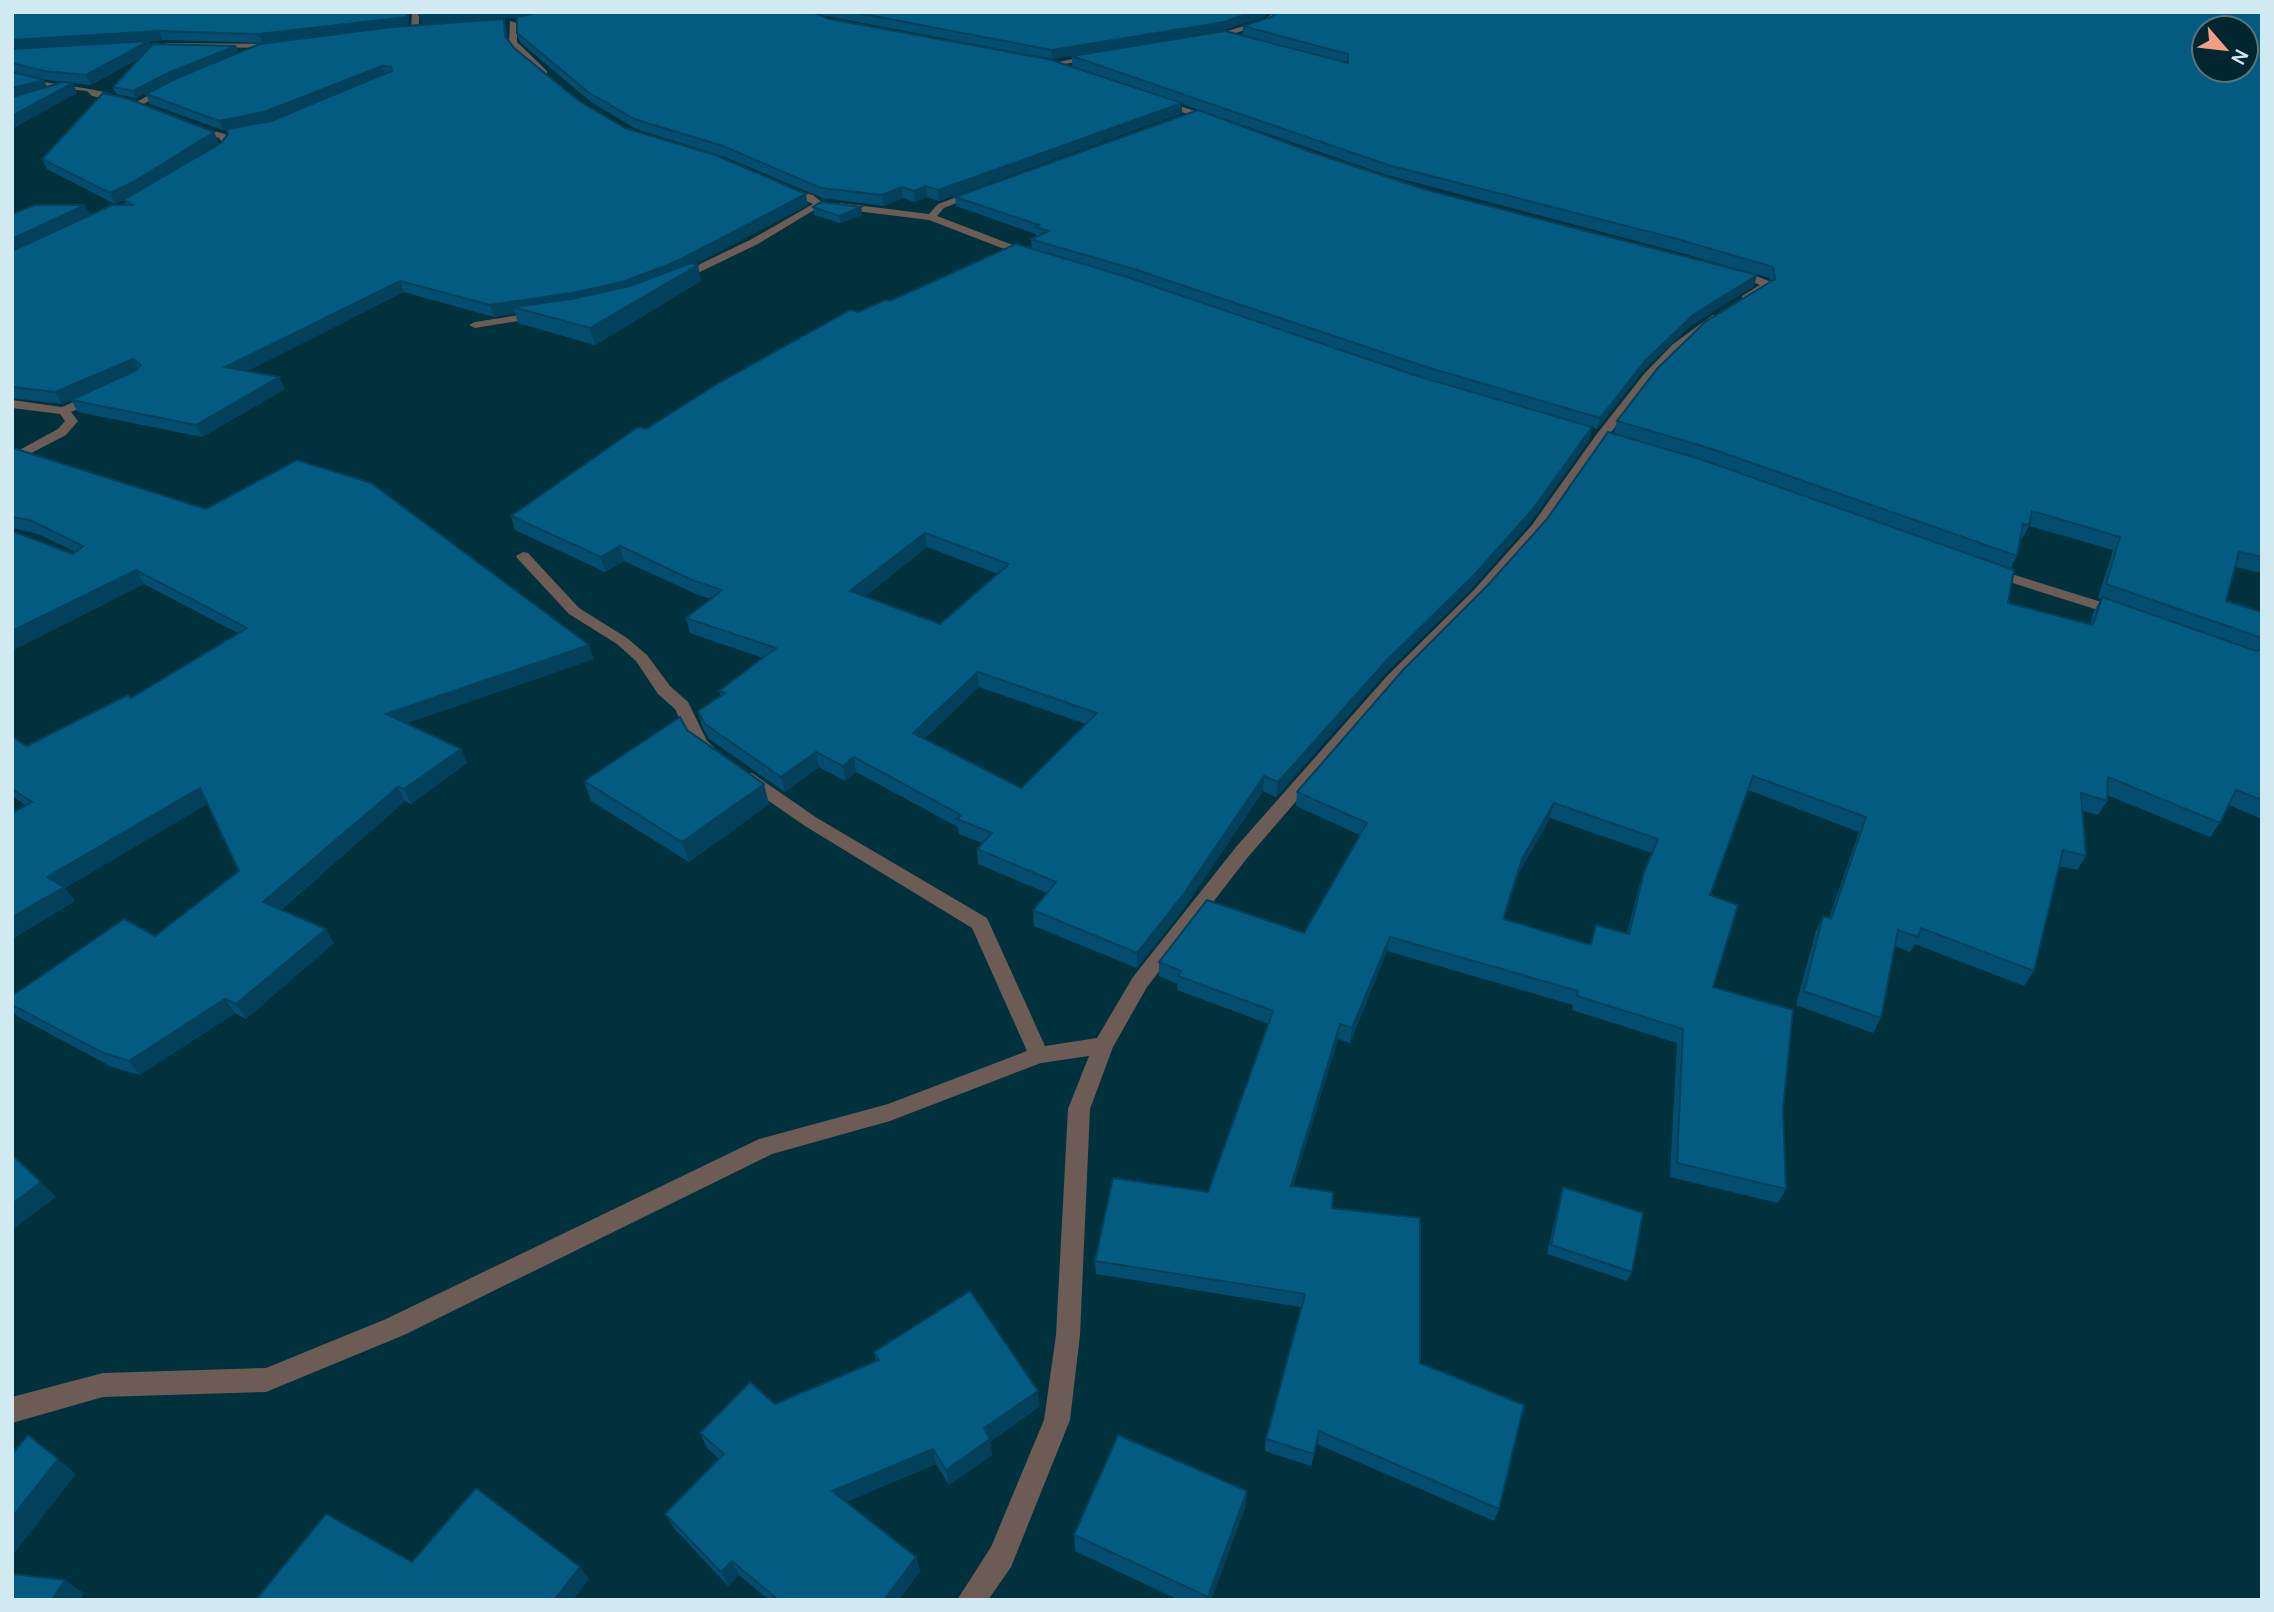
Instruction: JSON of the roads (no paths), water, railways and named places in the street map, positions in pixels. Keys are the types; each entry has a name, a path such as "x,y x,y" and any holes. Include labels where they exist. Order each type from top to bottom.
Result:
{"street":[{"path":"415,30 416,12"},
{"path":"1201,39 1225,35 1266,22 1280,12"},
{"path":"500,24 518,22 513,43 556,83"},
{"path":"405,31 426,30"},
{"path":"1225,35 1238,39"},
{"path":"151,45 263,48 287,44"},
{"path":"242,58 263,48"},
{"path":"1051,64 1101,55"},
{"path":"1037,61 1076,73"},
{"path":"12,75 31,82 89,89 95,94 148,108"},
{"path":"137,103 177,83"},
{"path":"48,94 72,88"},
{"path":"1155,100 1222,123"},
{"path":"1173,122 1198,113"},
{"path":"187,124 222,136 234,134"},
{"path":"197,162 221,149 226,142 222,136"},
{"path":"770,184 810,197 819,204 931,217 1049,261"},
{"path":"931,217 941,206 990,188"},
{"path":"663,285 754,242 819,204"},
{"path":"1719,267 1766,282 1766,286 1742,301"},
{"path":"971,1600 1001,1558 1057,1420 1068,1335 1079,1109 1103,1045 1140,982 1242,852 1393,680 1478,594 1537,527 1600,438 1648,377 1677,346 1731,308"},
{"path":"475,325 551,314"},
{"path":"12,404 64,411 106,392"},
{"path":"12,459 62,432 72,421 64,411"},
{"path":"523,556 575,611 622,640 642,658 659,684 682,705 700,744 811,822 980,923 1039,1055"},
{"path":"1973,566 2133,617"},
{"path":"12,1410 103,1385 266,1380 395,1327 767,1146 890,1112 1039,1055 1103,1045"}]}
